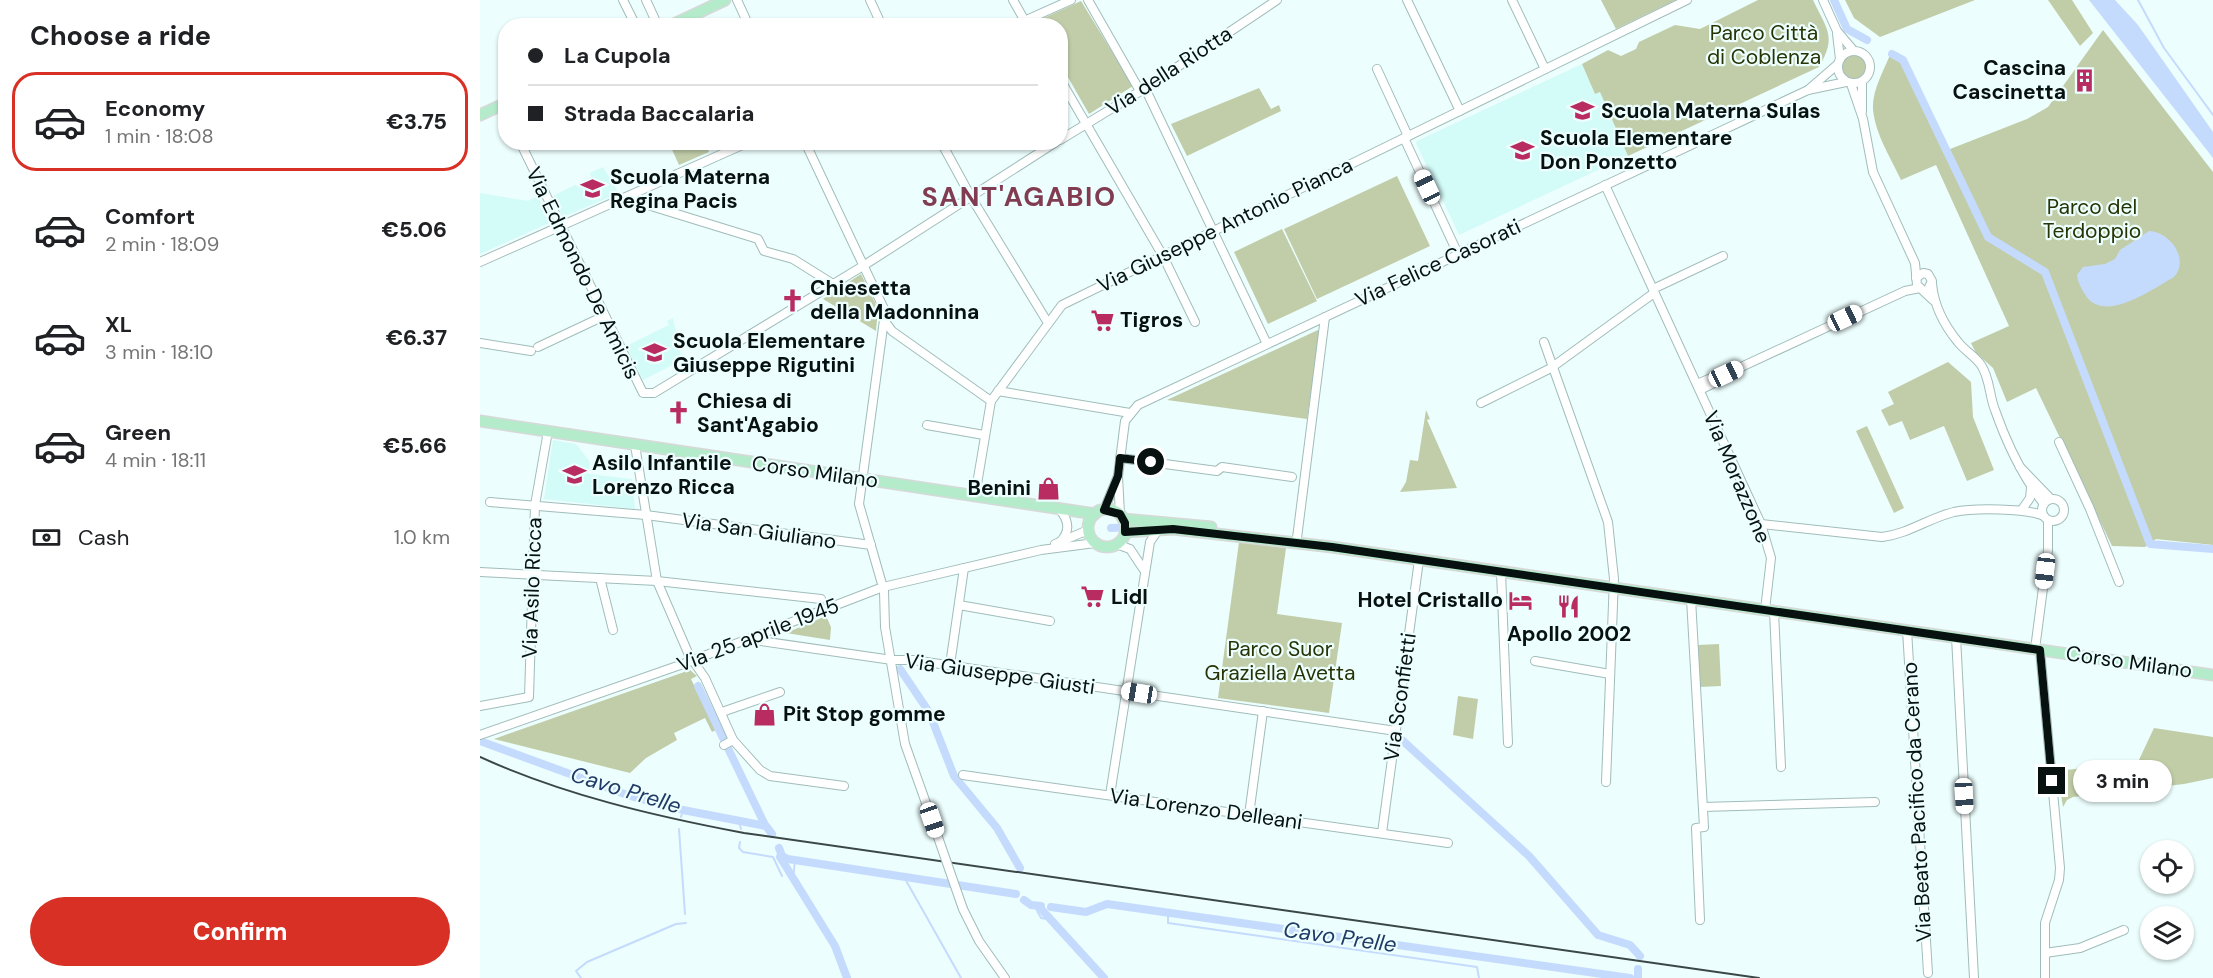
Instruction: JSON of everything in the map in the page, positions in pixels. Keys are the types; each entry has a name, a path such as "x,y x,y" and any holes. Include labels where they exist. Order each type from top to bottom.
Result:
{"main road":[{"path":"687,18 725,0"},
{"path":"480,114 498,109"},
{"name":"Corso Milano","path":"480,421 975,496 1099,512"},
{"name":"Corso Milano","path":"1043,504 1084,521 1088,528"},
{"path":"1099,512 1121,517 1141,526 1125,533 1116,544 1106,547 1095,543 1088,528 1099,512"},
{"path":"1121,517 1125,533"},
{"name":"Corso Milano","path":"1141,526 1173,521 1297,538 1332,547"},
{"name":"Corso Milano","path":"1141,526 1158,530 1173,529 1332,547 2213,675"},
{"path":"1173,529 1177,527 1296,541 1297,538"}],"street":[{"path":"623,0 632,18"},
{"path":"646,0 654,18"},
{"path":"737,0 745,18"},
{"path":"870,0 878,18"},
{"path":"1013,0 1023,18"},
{"path":"1036,18 1071,0"},
{"path":"1088,0 1143,90 1268,344"},
{"name":"Via della Riotta","path":"1068,135 1143,90 1277,0"},
{"path":"1407,0 1460,111"},
{"path":"1512,0 1545,69"},
{"name":"Via Giuseppe Antonio Pianca","path":"990,402 1062,305 1687,0"},
{"path":"1822,0 1837,30 1854,51 1864,55 1870,63 1869,74 1862,82 1862,112 1873,172 1915,263 1919,284 1934,300 1958,342 1981,365 1994,408 2018,465 2048,511"},
{"path":"1837,30 1839,74 1849,83 1862,112"},
{"path":"1808,90 1839,61 1854,51"},
{"path":"1377,69 1458,254"},
{"path":"1808,90 1862,82"},
{"name":"Via Felice Casorati","path":"1130,413 1138,405 1156,396 1808,90"},
{"path":"1068,92 1163,255 1195,322"},
{"name":"Via Edmondo De Amicis","path":"524,150 643,393 654,393 833,284"},
{"path":"480,262 731,150"},
{"path":"808,150 884,309 859,504 883,587 885,627 905,744 963,909 979,941 1005,978"},
{"path":"945,150 1048,323"},
{"path":"625,198 758,239 764,251 793,259 833,284 1043,150"},
{"name":"Via Morazzone","path":"1605,185 1761,524 1771,558 1770,610 1781,766"},
{"path":"1481,403 1551,368 1654,291 1723,256"},
{"path":"1915,263 1930,276 1934,300"},
{"path":"1919,284 1925,273"},
{"path":"1698,387 1919,284 1932,284"},
{"path":"480,342 535,349 604,316"},
{"path":"1297,538 1325,316"},
{"path":"884,320 892,331 990,402 975,496"},
{"path":"1544,342 1551,368 1608,522 1614,588 1606,782"},
{"path":"998,391 1130,413 1125,421 1118,476 1121,517"},
{"path":"927,425 984,435"},
{"name":"Via Asilo Ricca","path":"480,706 529,697 535,505 548,431"},
{"path":"2059,442 2119,582"},
{"path":"635,446 657,581 692,661 699,666 722,712 728,743 770,776 844,786"},
{"path":"1120,458 1217,471 1222,467 1292,477"},
{"path":"2018,465 2048,511 2048,550 2038,649 2060,868 2056,890 2046,916 2043,939 2045,978"},
{"path":"1099,512 1118,476"},
{"path":"2023,508 2030,498 2031,487"},
{"name":"Via San Giuliano","path":"490,502 646,516 871,545"},
{"path":"2010,511 2023,508 2048,511"},
{"path":"1060,510 1068,526 1067,535 1061,541"},
{"path":"1761,524 1882,537 1900,533 1955,512 2048,511"},
{"path":"1088,528 1078,539 1095,543"},
{"path":"1110,795 1150,542 1158,530"},
{"path":"1125,533 1145,571"},
{"name":"Via 25 aprile 1945","path":"1041,550 1061,541 1078,539"},
{"name":"Via 25 aprile 1945","path":"480,735 692,661 883,587 1041,550 1078,539"},
{"path":"1116,544 1131,548"},
{"name":"Via Sconfietti","path":"1382,833 1419,560"},
{"path":"950,665 964,568"},
{"path":"480,572 657,581 821,600"},
{"path":"1501,572 1508,743"},
{"path":"600,578 613,630"},
{"path":"1691,599 1704,827 1696,828 1700,920"},
{"path":"959,605 1050,621"},
{"name":"Via Beato Pacifico da Cerano","path":"1907,630 1928,973"},
{"path":"1956,637 1974,978"},
{"name":"Via Giuseppe Giusti","path":"747,639 892,660 950,665 1396,731"},
{"path":"1534,661 1610,674"},
{"path":"722,712 780,692"},
{"path":"1249,815 1263,711"},
{"name":"Via Lorenzo Delleani","path":"963,775 1448,843"},
{"path":"1703,807 1875,802"},
{"path":"2045,953 2080,948 2124,930"}],"shaded area":[{"path":"2089,0 2115,0 2138,25 2213,132 2213,158"},
{"name":"Scuola Elementare Don Ponzetto","path":"1582,64 1595,94 1600,92 1628,156 1459,235 1417,141"},
{"name":"Scuola Materna Regina Pacis","path":"603,167 619,193 563,217 553,196 591,177 590,173"},
{"path":"480,193 528,201 538,196 549,223 480,254"},
{"path":"2149,231 2164,236 2179,255 2180,262 2174,277 2130,301 2105,306 2094,304 2086,296 2078,281 2077,275 2083,267 2105,264 2115,259 2120,250"},
{"name":"Scuola Elementare Giuseppe Rigutini","path":"673,318 682,360 643,380 626,346 669,325 667,321"},
{"name":"Asilo Infantile Lorenzo Ricca","path":"553,440 576,444 590,462 588,474 632,479 635,509 544,499"}],"green space":[{"path":"1601,0 1676,0 1616,29"},
{"name":"Parco Città di Coblenza","path":"1758,0 1813,0 1826,26 1829,40 1828,48 1819,67 1628,156 1600,92 1595,94 1582,64 1608,50 1621,56 1636,49 1639,42 1675,25 1700,29"},
{"path":"1845,0 1975,0 1880,37 1854,18"},
{"path":"2048,0 2072,0 2093,33 2080,46"},
{"path":"1081,1 1133,86 1089,114 1068,77 1068,18 1044,18"},
{"name":"Parco del Terdoppio","path":"2103,30 2213,172 2213,545 2156,539 2145,547 2112,546 2036,388 2007,402 1993,368 1976,353 1971,343 2009,326 1936,165 1901,180 1880,137 1874,118 1874,95 1890,55 1906,66 1945,151 2027,119 2048,107"},
{"path":"1854,54 1863,58 1867,67 1863,76 1854,80 1845,76 1841,67 1845,58"},
{"path":"1259,88 1271,109 1279,105 1281,111 1187,156 1171,124"},
{"path":"672,150 708,150 709,152 679,165"},
{"path":"1397,176 1430,246 1317,299 1284,229"},
{"path":"1282,229 1317,301 1268,324 1234,252"},
{"path":"861,274 878,309 876,331 823,299"},
{"path":"1318,330 1320,332 1307,419 1167,400"},
{"path":"1948,362 1971,382 1973,417 1994,470 1967,481 1944,426 1910,440 1902,421 1889,426 1881,410 1894,404 1888,392"},
{"path":"1426,410 1430,419 1427,420 1457,488 1400,492 1406,482 1410,460 1418,461"},
{"path":"1867,426 1904,508 1894,513 1856,431"},
{"name":"Parco Suor Graziella Avetta","path":"1239,542 1286,548 1277,614 1342,623 1329,713 1218,698"},
{"path":"826,616 831,627 830,640 786,633"},
{"path":"1719,644 1721,686 1700,687 1698,645"},
{"path":"690,670 697,676 691,679 716,730 712,732 705,718 674,733 677,740 646,758 630,773 494,739"},
{"path":"1458,696 1478,699 1473,739 1453,735"},
{"path":"2154,728 2213,737 2213,778 2184,784 2073,797 2067,800 2063,807 2057,771 2138,762"}],"waterway":[{"path":"1834,0 1847,29 1867,40"},
{"path":"2138,0 2164,48 2213,115"},
{"path":"1892,54 1903,60 1988,237 2045,272 2150,544 2213,549"},
{"path":"1111,528 1135,527"},
{"path":"900,669 929,712 954,776 997,828 1020,868"},
{"path":"698,686 764,823"},
{"path":"1402,740 1529,856 1598,935 1630,945 1640,956"},
{"name":"Cavo Prelle","path":"480,741 630,796 683,810 766,826 772,834"},
{"name":"Cavo Prelle","path":"681,817 683,810"},
{"name":"Cavo Prelle","path":"739,821 741,829"},
{"path":"679,829 685,914"},
{"path":"740,842 739,848 743,852 773,857 782,876"},
{"name":"Cavo Prelle","path":"779,848 782,856 788,859 1016,894"},
{"path":"780,857 835,946 847,978"},
{"path":"793,879 795,860"},
{"path":"904,877 961,978"},
{"name":"Cavo Prelle","path":"1024,900 1031,905 1041,906"},
{"name":"Cavo Prelle","path":"1051,907 1086,912 1107,904 1630,978"},
{"path":"1034,905 1041,918 1047,919"},
{"path":"1042,910 1104,978"},
{"path":"1168,913 1168,923 1477,967 1479,978"},
{"path":"581,978 576,971 587,962 676,924 686,923"},
{"path":"1638,969 1638,978"}],"railway":[{"path":"480,757 544,783 610,803 744,833 1759,978"}],"place":[{"name":"Cascina Cascinetta","path":"2084,80"},
{"name":"Scuola Materna Sulas","path":"1583,111"},
{"name":"Scuola Elementare Don Ponzetto","path":"1522,150"},
{"name":"Scuola Materna Regina Pacis","path":"592,189"},
{"name":"Chiesetta della Madonnina","path":"792,300"},
{"name":"Tigros","path":"1102,320"},
{"name":"Scuola Elementare Giuseppe Rigutini","path":"655,353"},
{"name":"Chiesa di Sant'Agabio","path":"679,413"},
{"name":"Asilo Infantile Lorenzo Ricca","path":"574,475"},
{"name":"Benini","path":"1049,488"},
{"name":"Lidl","path":"1093,597"},
{"name":"Hotel Cristallo","path":"1521,600"},
{"name":"Apollo 2002","path":"1569,606"},
{"name":"Pit Stop gomme","path":"765,714"}],"district":[{"name":"SANT'AGABIO","path":"1019,196"}],"route":[{"path":"1151,462 1120,458 1118,476 1111,498 1104,510 1120,514 1125,523 1125,532 1173,529 1332,547 2040,650 2052,781"}]}
